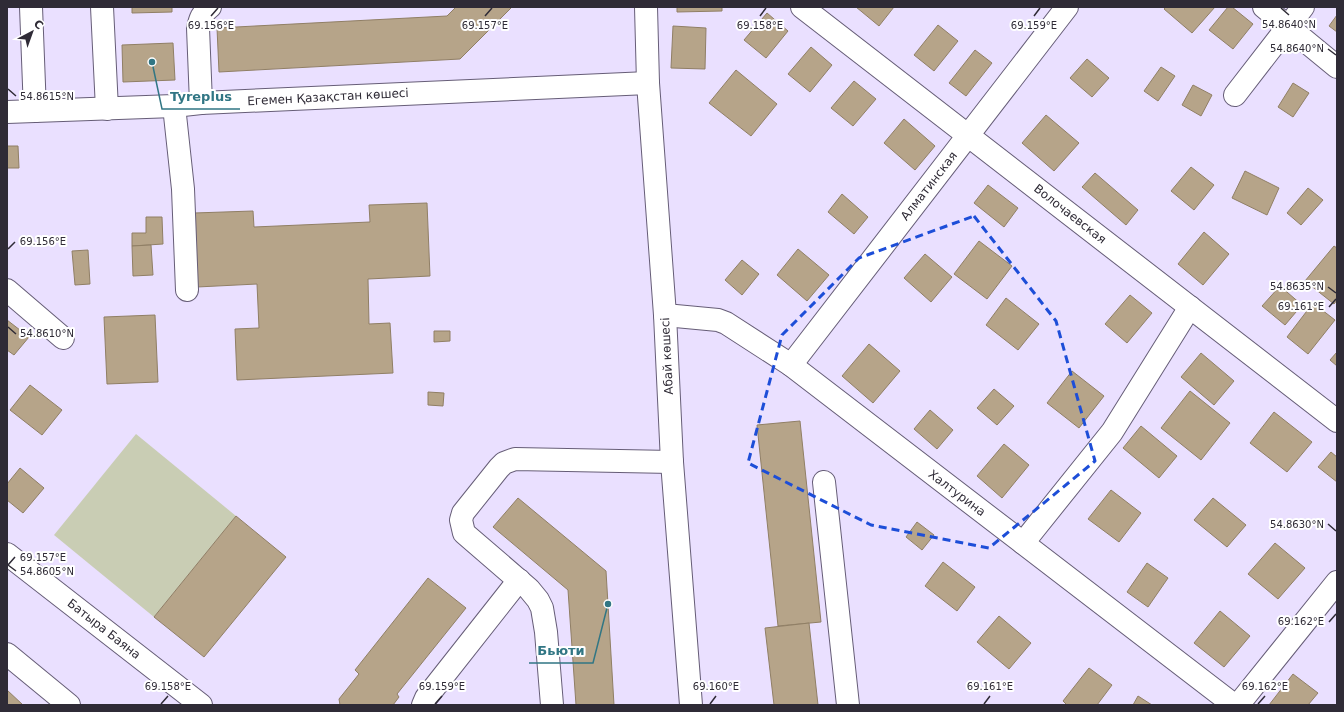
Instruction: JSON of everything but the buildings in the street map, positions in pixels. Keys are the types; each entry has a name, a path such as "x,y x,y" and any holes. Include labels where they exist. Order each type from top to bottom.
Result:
{"street":[{"path":"31,7 35,111"},
{"path":"102,7 107,109"},
{"path":"201,103 198,28 200,18 210,7"},
{"name":"Абай көшесі","path":"646,7 648,83 665,315 672,462 691,705"},
{"name":"Волочаевская","path":"802,7 1337,421"},
{"name":"Алматинская","path":"791,365 1067,7"},
{"path":"1264,7 1337,67"},
{"path":"1235,95 1303,7"},
{"name":"Егемен Қазақстан көшесі","path":"7,112 174,106 201,103 648,83"},
{"path":"174,106 183,188 187,290"},
{"path":"7,290 63,338"},
{"path":"1023,543 1112,432 1190,307"},
{"name":"Халтурина","path":"665,315 705,318 722,322 791,365 1234,705"},
{"path":"552,705 546,632 542,608 534,594 464,533 461,520 463,513 504,463 515,459 672,462"},
{"path":"824,482 848,705"},
{"name":"Батыра Баяна","path":"7,554 201,705"},
{"path":"423,705 426,698 519,580"},
{"path":"1238,705 1337,582"},
{"path":"7,654 69,705"}],"highlighted area":[{"path":"974,216 1056,321 1095,461 989,548 871,525 748,463 782,335 859,258"}],"green space":[{"path":"136,434 236,516 154,617 54,535"}],"place":[{"name":"Tyreplus","path":"152,62"},
{"name":"Бьюти","path":"608,604"}]}
